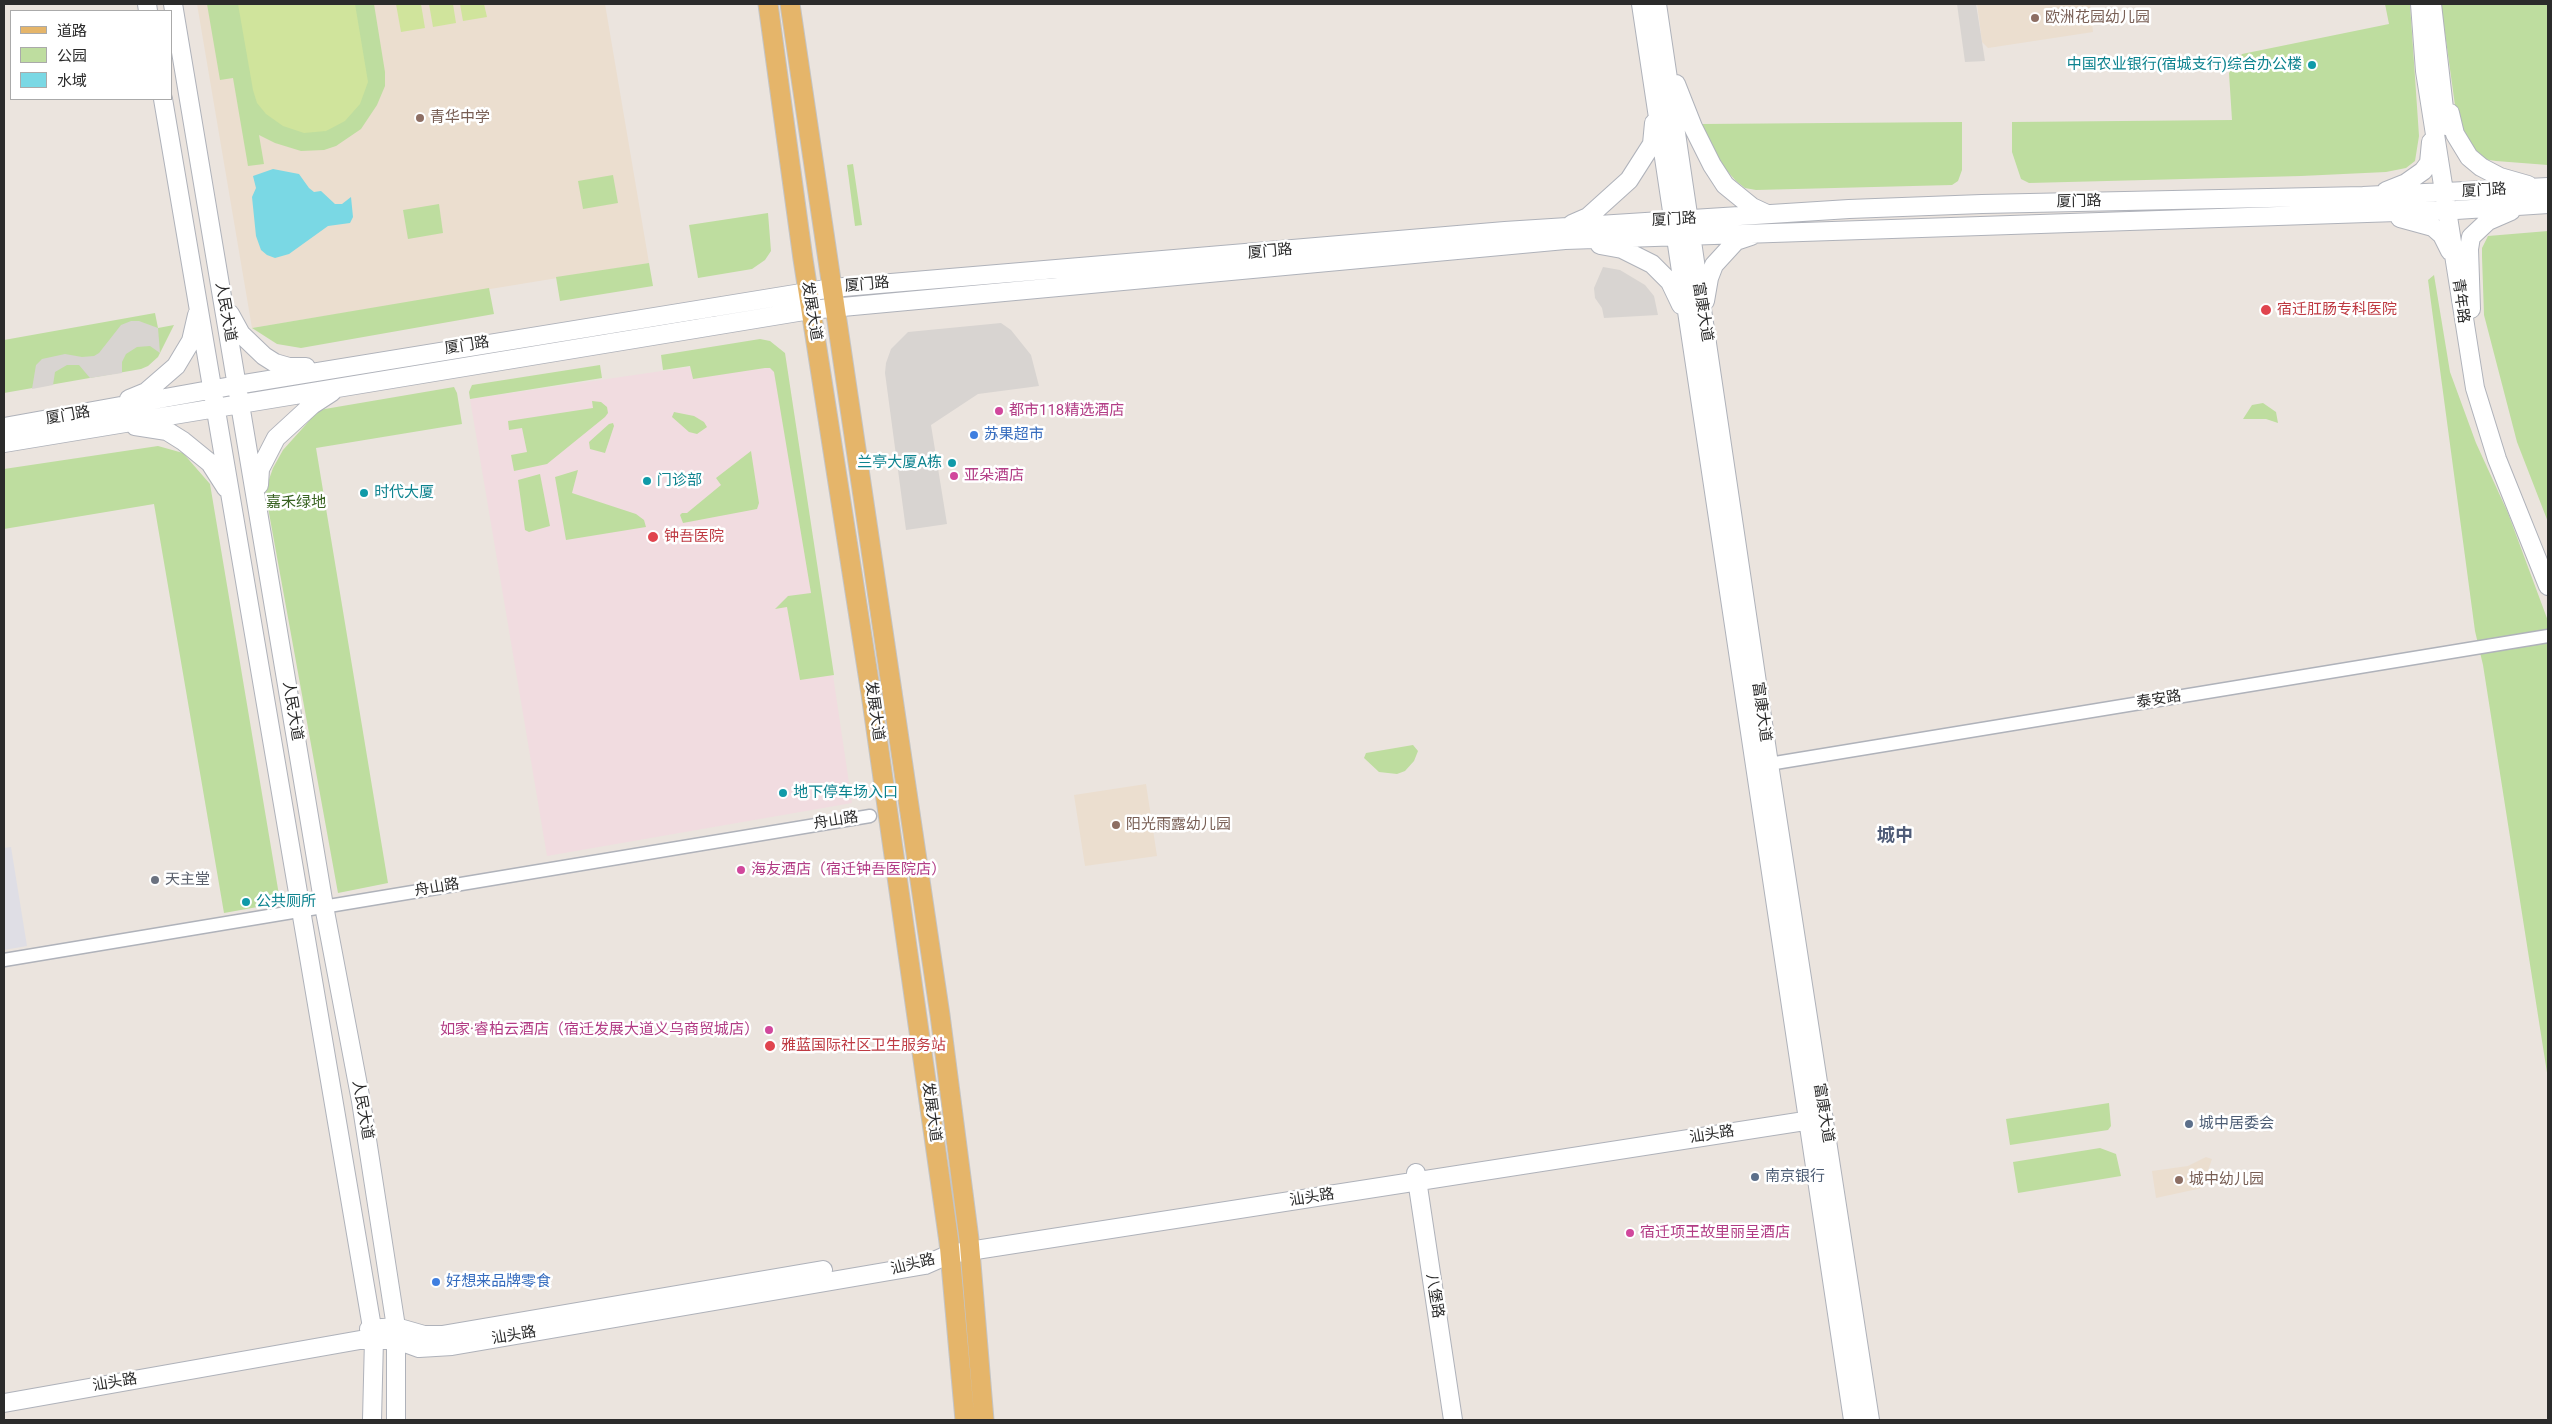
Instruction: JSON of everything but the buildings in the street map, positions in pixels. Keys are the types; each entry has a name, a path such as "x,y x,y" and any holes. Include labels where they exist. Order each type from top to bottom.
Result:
{"main road":[{"name":"发展大道","path":"768,4 810,310 871,694 950,1248 965,1420"},
{"name":"发展大道","path":"790,4 940,1014 970,1245 984,1420"}],"street":[{"name":"人民大道","path":"173,4 324,906 361,1101 397,1334 396,1420"},
{"name":"富康大道","path":"1641,4 1656,51 1697,327 1805,1115 1853,1420"},
{"name":"富康大道","path":"1656,51 1657,4"},
{"name":"青年路","path":"2420,4 2432,73 2467,315 2473,380 2497,459 2548,586"},
{"name":"青年路","path":"2432,4 2432,73"},
{"path":"1656,51 1681,98 1712,165 1725,184 1734,193 1768,214"},
{"path":"1564,234 1618,192 1652,144 1656,51"},
{"path":"2432,73 2455,134 2470,157 2481,167 2500,177 2526,184 2548,187"},
{"path":"2364,204 2417,177 2429,163 2432,73"},
{"name":"人民大道","path":"163,100 373,1334 372,1420"},
{"name":"厦门路","path":"2451,202 2548,187"},
{"name":"厦门路","path":"1682,227 1764,231 2364,204 2451,202 2529,206 2548,204"},
{"name":"厦门路","path":"4,427 109,416 217,408 810,310 1564,234 1682,227 1768,214 1982,204 2364,204"},
{"path":"2364,204 2433,227 2442,235 2454,266 2467,315"},
{"path":"2467,315 2468,249 2471,237 2488,221 2529,206"},
{"name":"厦门路","path":"4,442 213,389 808,291 1505,231 1564,234"},
{"path":"1697,327 1714,264 1736,241 1764,231"},
{"path":"1564,234 1622,249 1652,264 1670,282 1697,327"},
{"path":"223,300 241,334 275,363 289,367 334,368"},
{"path":"109,416 171,373 191,341 199,305"},
{"name":"青年路","path":"2467,315 2488,404 2548,557"},
{"name":"富康大道","path":"1697,327 1769,764 1870,1420"},
{"path":"257,500 260,469 276,438 312,404 341,387"},
{"path":"109,416 167,431 210,463 232,501"},
{"name":"泰安路","path":"1769,764 2548,636"},
{"name":"舟山路","path":"4,960 870,816"},
{"name":"汕头路","path":"4,1395 373,1334 442,1335 950,1248 1416,1177 1823,1112"},
{"name":"八堡路","path":"1416,1177 1453,1420"},
{"name":"汕头路","path":"4,1403 373,1334"}],"shaded area":[{"name":"青华中学","path":"197,4 605,4 649,263 252,328"},
{"path":"1957,4 1976,4 1985,61 1965,62"},
{"name":"欧洲花园幼儿园","path":"1977,4 2090,4 2093,32 1988,48 1982,42"},
{"path":"1603,267 1620,270 1645,285 1654,296 1658,315 1604,318 1602,308 1595,298 1594,288"},
{"path":"131,321 139,321 158,328 160,353 150,346 137,347 126,354 122,362 122,373 90,378 79,365 67,365 55,372 53,385 32,389 36,365 42,359 65,354 82,357 94,356 99,353 121,325"},
{"path":"1001,323 1011,330 1031,355 1039,386 978,394 931,425 947,524 906,530 885,373 891,349 908,332"},
{"name":"钟吾医院","path":"785,353 852,803 547,856 470,399"},
{"name":"阳光雨露幼儿园","path":"1146,784 1157,856 1085,866 1074,795"},
{"path":"11,847 27,946 4,950 4,848"},
{"name":"城中幼儿园","path":"2206,1157 2212,1159 2202,1188 2156,1198 2152,1171 2188,1166"}],"green space":[{"path":"207,4 374,4 385,72 385,86 377,105 361,129 336,146 324,150 301,151 275,143 259,135 264,164 248,166 233,78 220,80"},
{"path":"238,4 355,4 368,82 360,104 345,121 326,131 304,133 283,126 266,114 257,103 253,90"},
{"path":"396,4 421,4 425,28 401,32"},
{"path":"429,4 453,4 456,23 433,27"},
{"path":"460,4 484,4 487,17 463,21"},
{"path":"2385,4 2410,4 2419,136 2415,161 2406,168 2386,172 2301,176 2029,183 2021,179 2012,152 2012,122 2232,120 2229,73 2242,54 2389,24"},
{"path":"2441,4 2548,4 2548,165 2483,159 2473,153 2458,127"},
{"path":"1962,122 1962,170 1958,181 1952,185 1756,190 1745,188 1720,163 1701,124"},
{"path":"853,164 862,225 855,226 847,165"},
{"path":"613,175 618,203 583,209 578,181"},
{"path":"439,204 443,233 408,239 403,210"},
{"path":"768,213 771,251 765,260 752,269 698,278 689,225"},
{"path":"2548,231 2548,522 2517,442 2484,315 2482,248 2488,236"},
{"path":"649,263 653,286 560,301 556,277"},
{"path":"2434,275 2450,372 2476,443 2508,513 2548,621 2548,1079 2483,665 2475,631 2428,280"},
{"path":"489,288 494,314 301,348 277,344 252,328"},
{"path":"155,313 158,328 174,325 158,357 148,366 141,369 4,393 4,340"},
{"path":"760,339 770,341 785,353 834,675 800,680 787,607 775,609 788,596 811,593 774,372 770,368 765,368 693,379 690,366 663,370 661,355"},
{"path":"600,365 602,378 470,399 469,392 472,385"},
{"name":"嘉禾绿地","path":"454,387 457,393 462,424 316,448 388,883 338,893 265,491 273,468 283,450 319,410"},
{"path":"592,401 601,402 607,407 608,413 605,417 547,464 514,471 511,455 527,452 522,428 509,430 508,421 593,408"},
{"path":"2263,403 2276,412 2278,423 2266,419 2243,419 2252,405"},
{"path":"674,412 694,416 704,422 707,427 697,434 689,432 672,417"},
{"path":"613,423 614,426 605,453 590,449 589,442 609,424"},
{"path":"158,446 183,453 210,484 279,895 263,906 224,913 154,504 4,529 4,469"},
{"path":"751,451 759,503 757,509 683,523 680,515 687,513 721,485 716,478"},
{"path":"578,470 572,493 636,514 644,520 646,527 566,540 555,477"},
{"path":"540,474 550,526 529,532 525,530 518,480"},
{"path":"1413,745 1418,751 1414,761 1405,771 1397,774 1379,772 1364,758 1366,753"},
{"path":"2109,1103 2111,1126 2108,1130 2010,1145 2006,1119"},
{"path":"2100,1148 2116,1154 2121,1176 2018,1193 2013,1162"}],"water":[{"path":"273,169 299,174 309,188 314,192 321,191 335,204 342,204 351,197 353,217 350,223 328,226 289,254 275,258 267,255 261,250 256,236 252,197 256,188 253,176"}],"place":[{"name":"欧洲花园幼儿园","path":"2035,18"},
{"name":"中国农业银行(宿城支行)综合办公楼","path":"2312,65"},
{"name":"青华中学","path":"420,118"},
{"name":"宿迁肛肠专科医院","path":"2266,310"},
{"name":"都市118精选酒店","path":"999,411"},
{"name":"苏果超市","path":"974,435"},
{"name":"兰亭大厦A栋","path":"952,463"},
{"name":"亚朵酒店","path":"954,476"},
{"name":"门诊部","path":"647,481"},
{"name":"时代大厦","path":"364,493"},
{"name":"钟吾医院","path":"653,537"},
{"name":"地下停车场入口","path":"783,793"},
{"name":"阳光雨露幼儿园","path":"1116,825"},
{"name":"海友酒店（宿迁钟吾医院店）","path":"741,870"},
{"name":"天主堂","path":"155,880"},
{"name":"公共厕所","path":"246,902"},
{"name":"如家·睿柏云酒店（宿迁发展大道义乌商贸城店）","path":"769,1030"},
{"name":"雅蓝国际社区卫生服务站","path":"770,1046"},
{"name":"城中居委会","path":"2189,1124"},
{"name":"南京银行","path":"1755,1177"},
{"name":"城中幼儿园","path":"2179,1180"},
{"name":"宿迁项王故里丽呈酒店","path":"1630,1233"},
{"name":"好想来品牌零食","path":"436,1282"}],"district":[{"name":"城中","path":"1895,836"}]}
